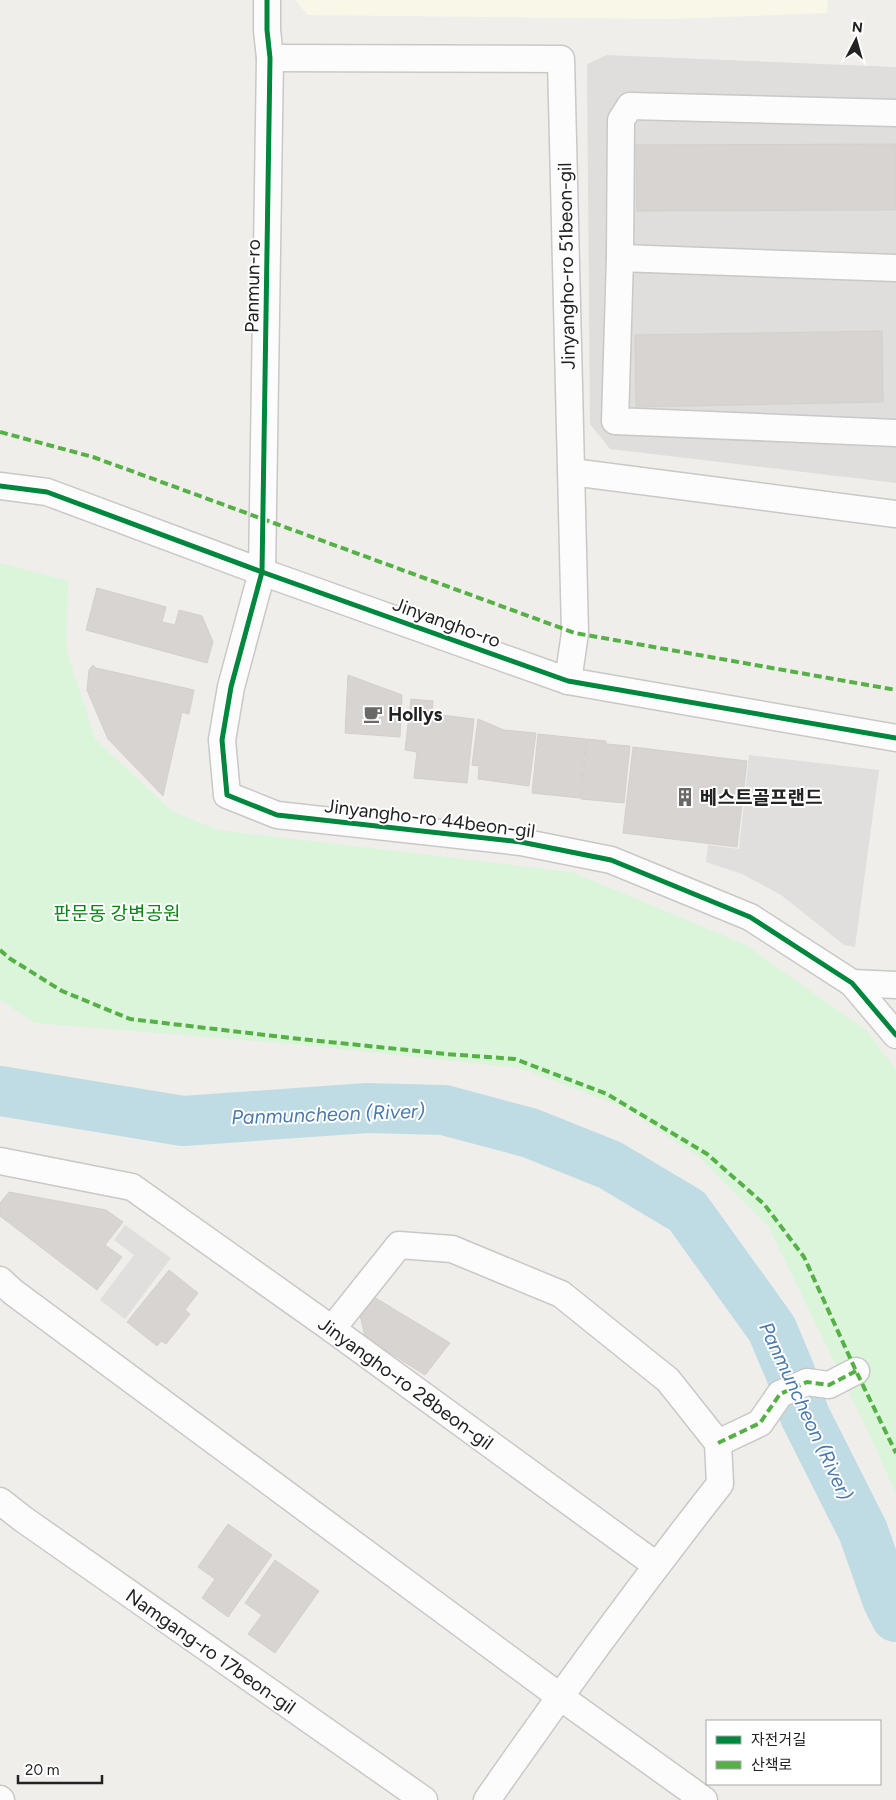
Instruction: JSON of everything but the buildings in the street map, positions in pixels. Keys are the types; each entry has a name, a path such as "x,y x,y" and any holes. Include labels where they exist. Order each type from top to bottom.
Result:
{"street":[{"name":"Panmun-ro","path":"262,572 270,58 267,30 268,0"},
{"name":"Jinyangho-ro 51beon-gil","path":"270,58 561,59 575,633 568,681"},
{"path":"896,113 630,106 621,120 620,258 614,421 896,433"},
{"path":"620,258 896,268"},
{"path":"572,472 896,514"},
{"name":"Jinyangho-ro","path":"0,486 47,492 262,572 568,681 896,738"},
{"name":"Jinyangho-ro 44beon-gil","path":"262,572 231,687 222,740 227,795 278,815 522,842 611,860 750,917 852,983 896,1035"},
{"path":"852,983 896,985"},
{"name":"Jinyangho-ro 28beon-gil","path":"0,1161 132,1188 332,1329 656,1565"},
{"path":"332,1329 399,1245 452,1249 561,1294 668,1380 718,1442 720,1484 656,1565 559,1696 487,1800"},
{"path":"0,1280 21,1298 559,1696 704,1800"},
{"path":"718,1442 760,1423 780,1394 807,1382 829,1386 856,1371"},
{"name":"Namgang-ro 17beon-gil","path":"0,1500 22,1519 424,1800"}],"shaded area":[{"path":"295,0 828,0 827,13 671,19 308,15"},
{"path":"607,55 896,67 896,483 610,449 590,424 587,64"},
{"path":"749,755 879,770 855,947 844,945 781,895 742,874 706,862 708,845 739,849"},
{"path":"125,1225 171,1258 125,1319 100,1300 134,1255 114,1240"}],"green space":[{"name":"판문동 강변공원","path":"0,563 68,581 66,648 95,739 173,812 219,830 572,872 746,945 868,1032 896,1070 896,1494 866,1427 768,1226 699,1157 625,1108 520,1068 292,1044 35,1023 0,1000"}],"waterway":[{"name":"Panmuncheon (River)","path":"0,1091 183,1121 367,1108 444,1110 530,1133 610,1165 687,1211 772,1329 790,1372 805,1416 863,1531 887,1599 896,1617"}],"marked path":[{"path":"0,432 93,457 575,633 896,690"},
{"path":"0,950 9,958 62,991 130,1019 291,1038 515,1059 607,1094 707,1154 764,1204 804,1257 896,1453"},
{"path":"718,1443 760,1423 780,1394 807,1382 829,1385 856,1371"}],"cycle path":[{"path":"267,0 267,30 270,58 262,572 231,687 222,740 227,795 277,815 521,842 611,860 750,917 852,983 896,1035"},
{"path":"0,486 47,492 262,572 568,681 896,738"}],"place":[{"name":"Hollys","path":"373,714"},
{"name":"베스트골프랜드","path":"685,797"}]}
